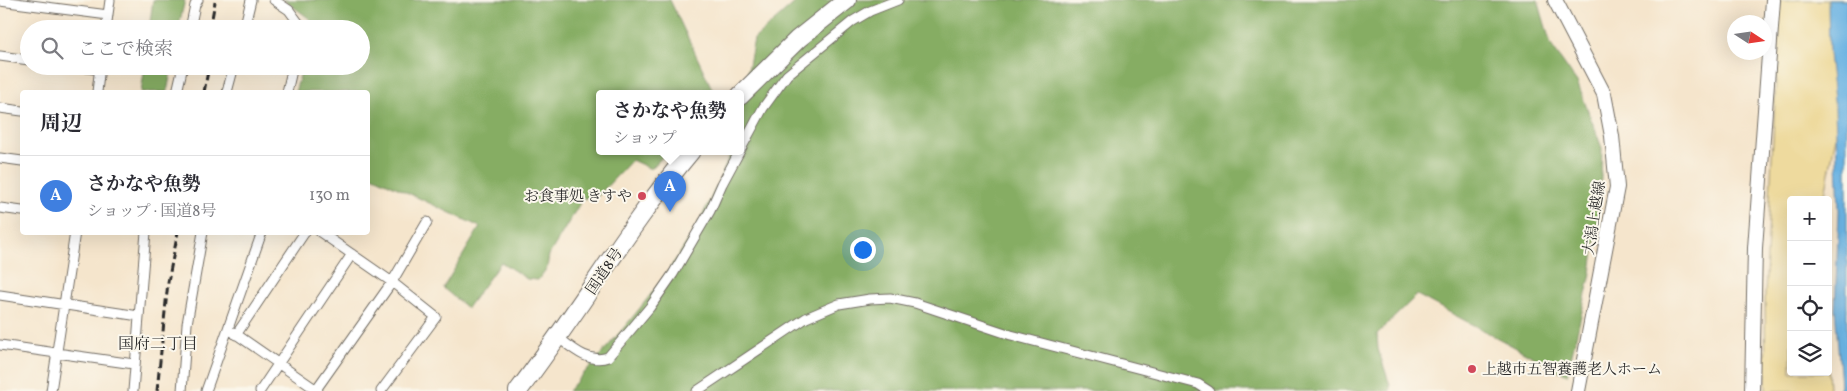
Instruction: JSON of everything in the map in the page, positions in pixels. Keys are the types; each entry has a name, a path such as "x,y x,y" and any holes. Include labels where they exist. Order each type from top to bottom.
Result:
{"highway":[{"path":"744,92 798,39 847,0"},
{"name":"国道8号","path":"518,391 559,338 660,188 688,155"}],"main road":[{"name":"大潟上越線","path":"1555,0 1604,94 1611,127 1617,187 1578,391"},
{"path":"1752,391 1755,248 1773,0"}],"street":[{"path":"0,0 108,15"},
{"path":"107,20 110,0"},
{"path":"192,20 198,0"},
{"path":"246,20 251,0"},
{"path":"274,0 294,14 298,20"},
{"path":"744,144 764,108 787,75 853,21 870,11 898,0"},
{"path":"0,56 20,59"},
{"path":"96,90 99,75"},
{"path":"177,90 180,75"},
{"path":"228,90 232,75"},
{"path":"287,90 290,75"},
{"path":"0,108 20,111"},
{"path":"559,338 586,356 601,360 608,357 650,307 673,274 710,211 738,155"},
{"path":"0,158 20,161"},
{"path":"0,208 20,211"},
{"path":"227,328 316,390 392,282 427,222"},
{"path":"51,391 75,235"},
{"path":"133,391 146,235"},
{"path":"182,391 187,324 202,235"},
{"path":"206,391 261,235"},
{"path":"236,335 303,235"},
{"path":"324,235 392,282 436,317 381,391"},
{"path":"260,391 352,254"},
{"path":"0,295 139,316"},
{"path":"697,391 806,318 839,304 890,298 915,303 1011,335 1198,384 1209,391"},
{"path":"0,345 134,364"}],"green space":[{"path":"153,0 185,0 180,20 150,20"},
{"path":"284,0 670,0 713,90 596,90 596,155 664,155 651,169 632,160 596,198 583,198 549,255 547,268 538,280 527,279 501,262 467,308 443,288 480,227 370,175 370,90 296,90 300,75 370,75 370,20 310,19"},
{"path":"798,0 1538,0 1551,45 1577,82 1602,148 1600,206 1591,273 1567,375 1417,295 1377,334 1378,349 1390,385 1390,391 568,391 650,296 686,244 715,189 729,155 744,155 744,90 754,39"},
{"path":"144,75 170,75 167,90 141,90"}],"sand":[{"path":"1780,0 1844,0 1842,103 1825,196 1787,196 1787,376 1828,376 1829,391 1766,391 1765,296"}],"water":[{"path":"1828,0 1847,0 1847,391 1839,391 1841,385 1835,309 1839,211 1835,109 1829,53"}],"railway":[{"path":"212,20 215,2"},
{"path":"204,90 207,75"},
{"path":"157,391 168,282 177,235"}],"place":[{"name":"お食事処 きすや","path":"642,196"},
{"name":"さかなや魚勢","path":"670,212"},
{"name":"上越市五智養護老人ホーム","path":"1472,369"}],"district":[{"name":"国府二丁目","path":"158,343"}]}
